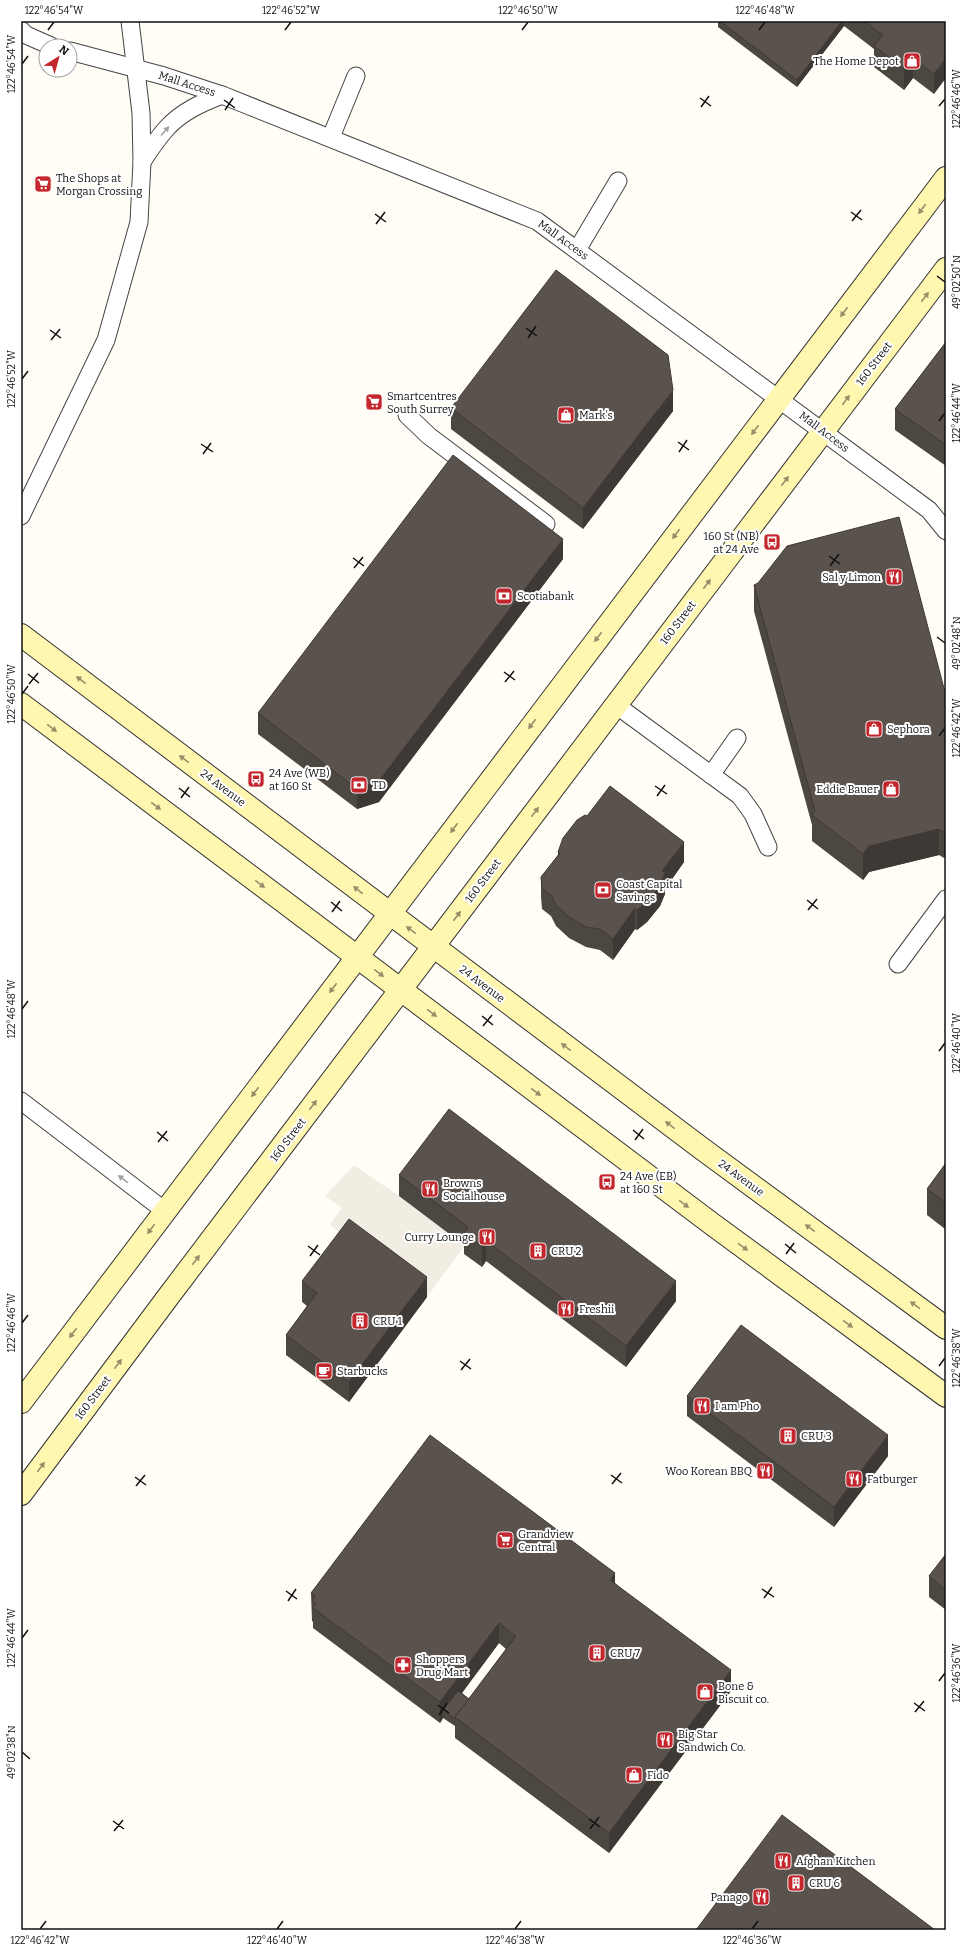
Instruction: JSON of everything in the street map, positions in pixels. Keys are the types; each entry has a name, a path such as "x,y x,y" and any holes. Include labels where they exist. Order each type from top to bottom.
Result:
{"main road":[{"path":"21,1402 946,178"},
{"name":"160 Street","path":"21,1494 946,269"},
{"name":"24 Avenue","path":"21,635 701,1148 946,1328"},
{"path":"21,704 712,1224 946,1396"}],"lane":[{"path":"21,516 106,340 139,222 142,162 141,113 130,21"},
{"path":"21,30 38,40"},
{"name":"Mall Access","path":"78,53 135,68 222,95 331,137 537,221 929,510 946,531"},
{"path":"331,137 356,76"},
{"path":"142,162 166,129 180,116 198,105 222,95"},
{"path":"577,250 618,181"},
{"path":"407,415 429,436 546,524"},
{"path":"616,705 740,796 753,814 768,847"},
{"path":"711,775 737,738"},
{"path":"898,964 946,899"},
{"path":"21,1101 165,1211"}],"shaded area":[{"path":"354,1165 465,1245 427,1297 330,1225 342,1208 325,1196"}],"building":[{"path":"720,21 842,21 797,80"},
{"name":"The Home Depot","path":"864,21 946,21 946,58 934,74 913,58 904,69 874,46 883,35"},
{"path":"556,270 668,355 673,390 583,508 451,408"},
{"path":"946,342 946,445 895,409"},
{"path":"453,455 563,539 379,781 357,789 258,713"},
{"path":"899,517 946,696 946,830 944,832 939,829 869,846 863,854 812,815 815,811 754,585 758,583 787,546"},
{"path":"610,786 684,842 662,871 665,873 660,886 647,902 637,910 635,908 613,939 600,929 586,927 569,917 556,905 551,895 542,888 541,877 560,853 558,852 563,838 577,820 585,815 587,816"},
{"name":"CRU 2","path":"449,1109 676,1281 626,1346 486,1241 482,1247 464,1233 468,1227 399,1175"},
{"path":"946,1163 946,1203 927,1189"},
{"name":"CRU 1","path":"349,1219 427,1277 349,1382 286,1335 317,1293 302,1281"},
{"name":"CRU 3","path":"741,1325 888,1435 834,1507 687,1396"},
{"name":"CRU 7","path":"430,1435 615,1573 610,1580 731,1670 609,1833 455,1717 516,1636 499,1623 440,1702 313,1608 316,1604 312,1601 315,1596 311,1593"},
{"path":"946,1554 946,1590 929,1576"},
{"path":"458,1691 469,1699 455,1719 443,1710"},
{"name":"CRU 6","path":"782,1815 935,1930 696,1930"}],"place":[{"name":"The Home Depot","path":"912,61"},
{"name":"The Shops at Morgan Crossing","path":"43,184"},
{"name":"Smartcentres South Surrey","path":"374,402"},
{"name":"Mark's","path":"566,415"},
{"name":"160 St (NB) at 24 Ave","path":"772,542"},
{"name":"Sal y Limon","path":"894,577"},
{"name":"Scotiabank","path":"504,596"},
{"name":"Sephora","path":"874,729"},
{"name":"24 Ave (WB) at 160 St","path":"256,779"},
{"name":"TD","path":"359,785"},
{"name":"Eddie Bauer","path":"891,789"},
{"name":"Coast Capital Savings","path":"603,890"},
{"name":"24 Ave (EB) at 160 St","path":"607,1182"},
{"name":"Browns Socialhouse","path":"430,1189"},
{"name":"Curry Lounge","path":"487,1237"},
{"name":"CRU 2","path":"538,1251"},
{"name":"Freshii","path":"566,1309"},
{"name":"CRU 1","path":"360,1321"},
{"name":"Starbucks","path":"324,1371"},
{"name":"I am Pho","path":"702,1406"},
{"name":"CRU 3","path":"788,1436"},
{"name":"Woo Korean BBQ","path":"765,1471"},
{"name":"Fatburger","path":"854,1479"},
{"name":"Grandview Central","path":"505,1540"},
{"name":"CRU 7","path":"597,1653"},
{"name":"Shoppers Drug Mart","path":"403,1665"},
{"name":"Bone & Biscuit co.","path":"705,1692"},
{"name":"Big Star Sandwich Co.","path":"665,1740"},
{"name":"Fido","path":"634,1775"},
{"name":"Afghan Kitchen","path":"783,1861"},
{"name":"CRU 6","path":"796,1883"},
{"name":"Panago","path":"761,1897"}]}
